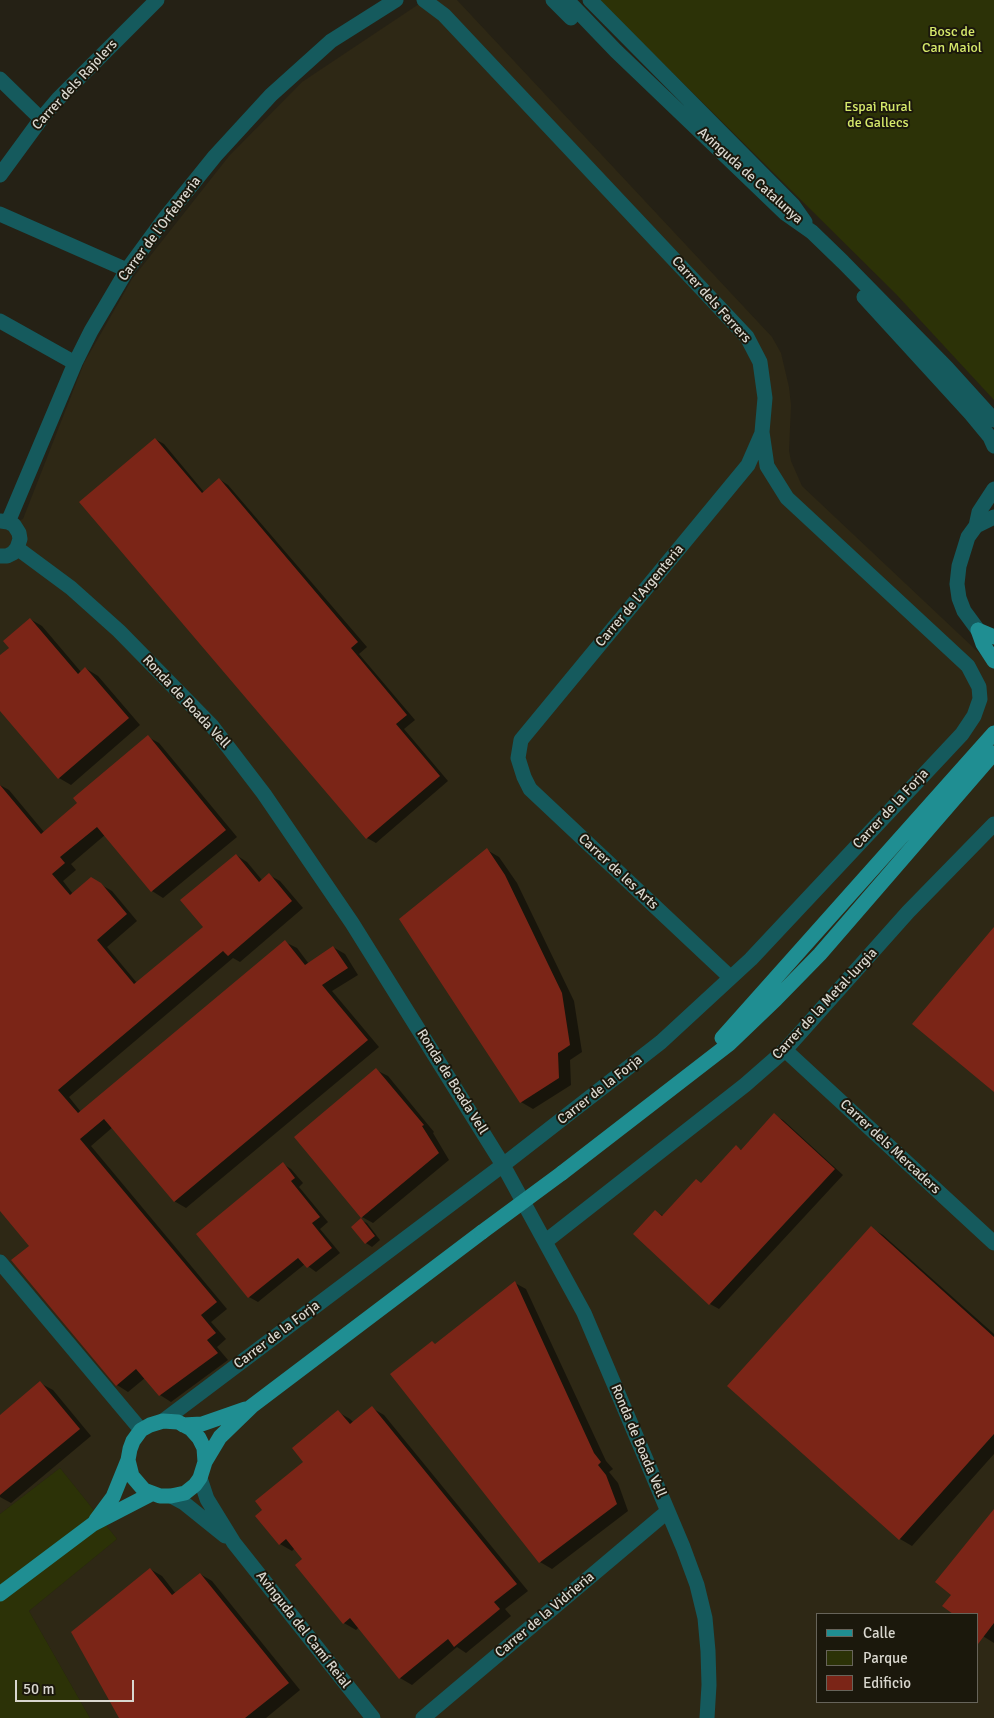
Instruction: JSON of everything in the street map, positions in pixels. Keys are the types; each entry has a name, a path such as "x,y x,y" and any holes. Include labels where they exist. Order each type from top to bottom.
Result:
{"main road":[{"path":"978,630 994,637"},
{"path":"978,630 983,644 994,661"},
{"path":"682,1081 757,1000 994,732"},
{"path":"128,1460 132,1476 138,1484 151,1494 171,1496 185,1493 196,1485 205,1462 220,1437 252,1406 562,1173 729,1044 820,954 994,753"},
{"path":"183,1425 202,1424 252,1406"},
{"path":"93,1524 112,1497 128,1460 133,1441 142,1430 150,1425 163,1421 178,1422 191,1429 199,1438 204,1448 205,1462"},
{"path":"0,1594 93,1524 151,1494"}],"street":[{"name":"Carrer dels Rajolers","path":"0,176 41,119 58,99 157,0"},
{"name":"Carrer de l'Orfebreria","path":"4,522 75,362 91,331 127,270 165,218 215,156 271,95 331,41 396,0"},
{"name":"Carrer dels Ferrers","path":"424,0 444,15 748,337 760,362 765,398 762,432 767,466 787,498 968,666 979,687 980,699"},
{"path":"553,0 682,127 734,164"},
{"name":"Avinguda de Catalunya","path":"567,0 616,51 734,164 785,212 812,232"},
{"path":"579,0 624,46 668,78"},
{"name":"Avinguda de Catalunya","path":"590,0 794,205 812,232"},
{"path":"0,78 41,119"},
{"path":"0,214 127,270"},
{"path":"812,232 947,368 994,420"},
{"path":"843,262 854,287 971,414 994,446"},
{"path":"0,321 75,362"},
{"path":"947,368 994,405"},
{"name":"Carrer de l'Argenteria","path":"518,758 521,740 748,466 762,432"},
{"path":"978,630 964,611 959,598 957,584 959,566 968,537 976,526 979,512 994,489"},
{"path":"976,526 994,517"},
{"path":"0,556 10,554 17,548 20,539 14,525 4,522"},
{"name":"Ronda de Boada Vell","path":"17,548 71,588 119,631 212,726 264,794 352,923 503,1165 584,1313 668,1511 697,1585 705,1618 708,1651 707,1718"},
{"name":"Carrer de la Forja","path":"163,1421 503,1165 661,1042 751,959 962,734 974,716 980,699"},
{"name":"Carrer de les Arts","path":"518,758 530,789 730,977"},
{"name":"Carrer de la Metal·lurgia","path":"546,1241 745,1085 785,1050 908,912 994,824"},
{"name":"Carrer dels Mercaders","path":"785,1050 994,1244"},
{"path":"0,1262 142,1430"},
{"name":"Avinguda del Camí Reial","path":"200,1478 207,1499 234,1543 373,1718"},
{"name":"Avinguda del Camí Reial","path":"171,1496 184,1503 234,1543"},
{"name":"Carrer de la Vidrieria","path":"422,1718 668,1511"}],"shaded area":[{"path":"425,0 457,0 772,337 781,353 789,387 791,405 789,451 791,461 802,486 994,667 994,1718 90,1718 29,1611 117,1539 60,1468 0,1514 0,528 23,519 84,363 132,279 229,156 302,82"}],"green space":[{"name":"Espai Rural de Gallecs","path":"599,0 994,0 994,400 896,294"},
{"path":"60,1468 117,1539 29,1611 90,1718 0,1718 0,1514"}],"building":[{"path":"155,438 202,493 219,478 358,642 351,648 407,715 396,724 440,776 366,839 79,502"},
{"path":"30,618 78,674 85,667 129,718 58,779 0,711 0,655 9,648 3,641"},
{"path":"148,735 226,830 151,892 97,827 60,857 65,863 52,874 70,895 91,877 101,883 127,914 97,940 134,984 203,927 180,900 236,854 259,882 269,873 292,901 228,956 223,951 58,1090 78,1113 285,940 305,965 333,946 348,968 322,985 368,1040 174,1202 104,1119 80,1139 217,1302 201,1315 216,1333 207,1340 218,1353 159,1396 136,1369 116,1386 11,1260 29,1246 0,1211 0,785 41,834 77,803 73,798"},
{"path":"487,848 505,875 562,993 570,1045 558,1053 559,1078 520,1103 399,919"},
{"path":"994,927 994,1092 912,1024"},
{"path":"376,1068 424,1125 422,1126 439,1153 361,1218 294,1137"},
{"path":"774,1113 835,1169 709,1305 633,1234 655,1210 662,1216 696,1179 701,1183 736,1145 741,1150"},
{"path":"283,1162 295,1178 291,1181 320,1217 312,1223 332,1248 307,1268 298,1258 248,1298 196,1234"},
{"path":"361,1218 375,1236 365,1244 351,1227"},
{"path":"871,1226 994,1337 994,1434 899,1540 727,1386"},
{"path":"515,1281 594,1453 601,1462 598,1465 606,1475 617,1504 539,1563 390,1374 432,1341 435,1344"},
{"path":"40,1381 80,1429 0,1495 0,1415"},
{"path":"372,1406 517,1584 494,1602 500,1609 454,1647 448,1639 399,1679 350,1618 343,1624 295,1565 302,1559 286,1539 279,1545 255,1516 262,1510 255,1501 303,1462 292,1448 338,1410 350,1424"},
{"path":"994,1509 994,1623 979,1643 979,1613 952,1613 942,1606 951,1595 935,1582"},
{"path":"150,1568 172,1595 200,1573 289,1683 245,1718 119,1718 71,1632"}],"park label":[{"name":"Bosc de Can Maiol","path":"952,40"}]}
